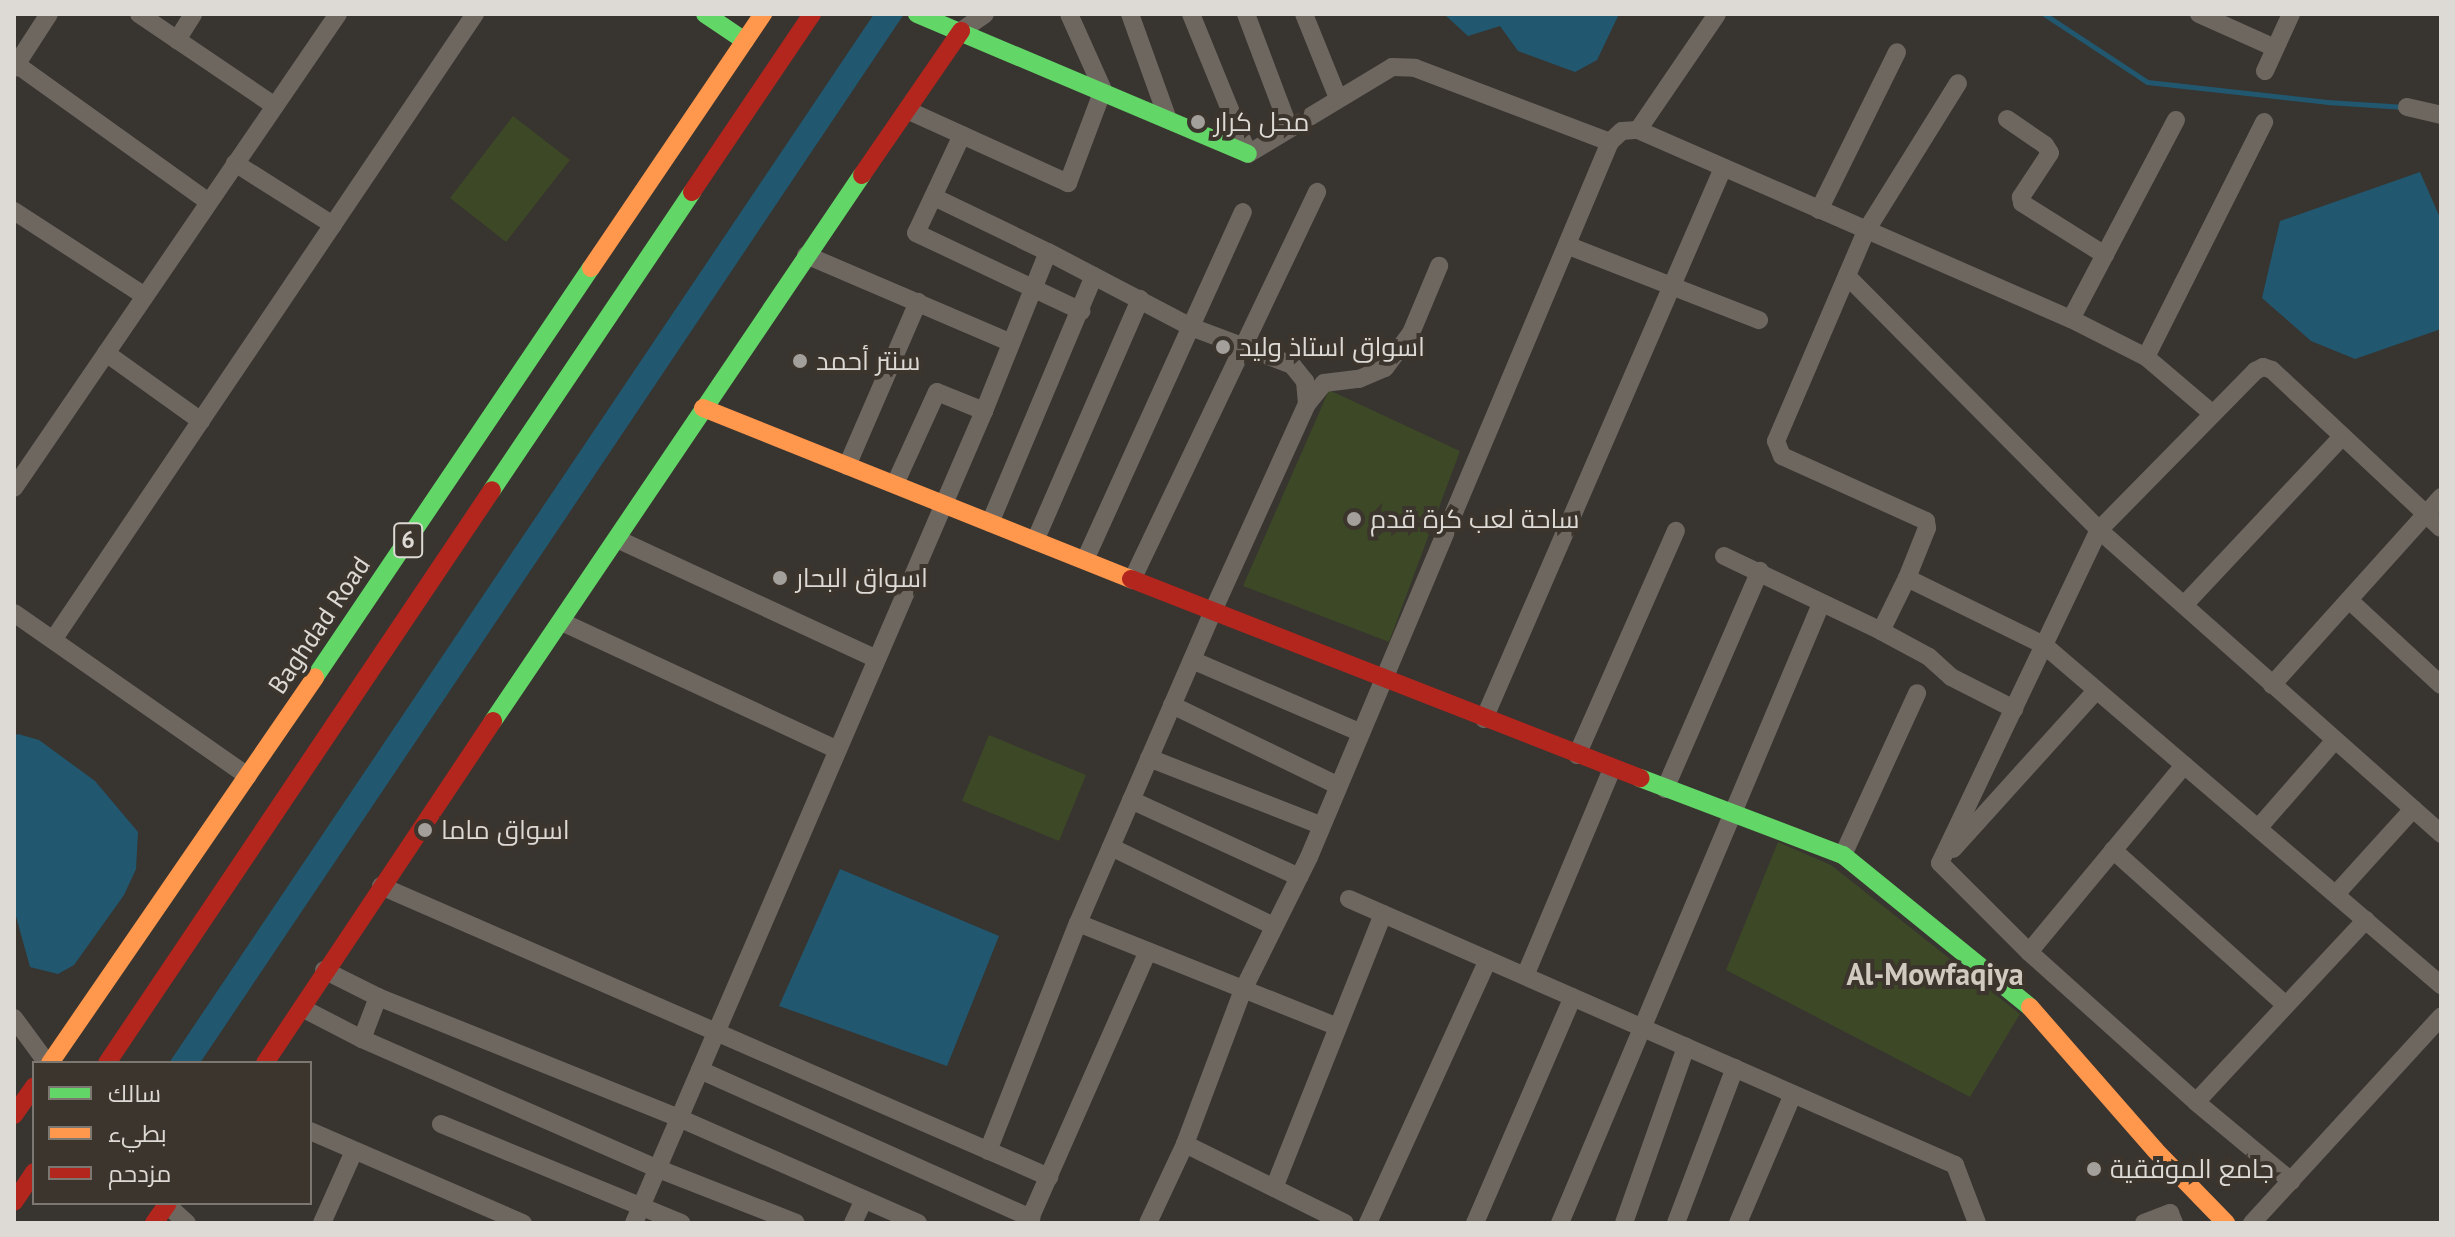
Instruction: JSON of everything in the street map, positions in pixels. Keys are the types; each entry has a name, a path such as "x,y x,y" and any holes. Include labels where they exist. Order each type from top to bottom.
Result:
{"main road":[{"path":"705,14 745,41"},
{"name":"6","path":"108,1061 812,14"},
{"path":"917,14 1167,117 1248,154"},
{"name":"Baghdad Road","path":"50,1061 248,776 759,16"},
{"path":"266,1061 324,970 562,622 806,255 961,31"},
{"path":"703,408 1383,680 1734,816 1785,830 1843,855 2038,1014 2155,1150 2226,1223"},
{"path":"14,1115 32,1089"},
{"path":"14,1202 32,1175"},
{"path":"154,1223 167,1205"}],"street":[{"path":"49,14 15,66 209,202"},
{"path":"139,14 275,106"},
{"path":"177,40 193,14"},
{"path":"14,488 338,14"},
{"path":"53,640 475,14"},
{"path":"961,31 985,14"},
{"path":"907,110 1068,183 1103,90 1069,14"},
{"path":"1130,14 1167,117"},
{"path":"1191,14 1248,154 1392,67 1415,68 1610,142"},
{"path":"1246,14 1289,128"},
{"path":"1304,14 1338,98"},
{"path":"1638,130 1717,14"},
{"path":"2199,14 2275,48"},
{"path":"2265,71 2291,14"},
{"path":"1819,210 1897,52"},
{"path":"1881,631 1907,578 1927,528 1926,521 1782,456 1776,441 1866,231 1958,83"},
{"path":"2407,107 2441,115"},
{"path":"2007,119 2045,145 2050,153 2021,197 2022,203 2105,255"},
{"path":"2071,319 2176,120"},
{"path":"2146,357 2264,122"},
{"path":"1148,1223 1185,1144 1243,990 1299,877 1569,246 1610,142 1622,131 1638,130 2071,319 2146,357 2213,414"},
{"path":"962,135 916,233 1081,311"},
{"path":"235,163 333,225"},
{"path":"1484,719 1723,168"},
{"path":"1132,580 1317,192"},
{"path":"934,197 1191,327 1292,365 1305,381 1307,404"},
{"path":"1085,560 1243,212"},
{"path":"17,219 145,296"},
{"path":"1569,246 1759,320"},
{"path":"634,1223 944,505 1048,252"},
{"path":"806,255 1011,343"},
{"path":"988,1151 1078,923 1213,611 1307,404 1324,383 1359,379 1385,368 1411,333 1439,266"},
{"path":"990,523 1094,276"},
{"path":"1847,276 2099,530 2439,830"},
{"path":"1035,541 1140,299"},
{"path":"847,466 918,302"},
{"path":"106,353 201,421"},
{"path":"1940,863 2099,530 2263,367 2272,370 2441,528"},
{"path":"895,484 937,392 984,411"},
{"path":"2184,605 2342,437"},
{"path":"2272,685 2441,497"},
{"path":"1577,755 1676,531"},
{"path":"617,539 877,659"},
{"path":"1724,556 1881,631 1929,657 1951,677 2014,709"},
{"path":"1665,789 1760,571"},
{"path":"1907,578 2044,645 2260,826 2441,985"},
{"path":"2349,600 2441,685"},
{"path":"1560,1223 1640,1027 1734,816 1821,604"},
{"path":"14,613 248,776"},
{"path":"562,622 838,750"},
{"path":"1192,660 1359,732"},
{"path":"1940,863 2096,691"},
{"path":"1843,855 1917,693"},
{"path":"1172,705 1337,785"},
{"path":"2260,826 2335,740"},
{"path":"1149,758 1320,825"},
{"path":"2029,952 2184,765"},
{"path":"1525,976 1612,769"},
{"path":"1131,800 1299,877"},
{"path":"2336,894 2413,809"},
{"path":"1111,847 1274,926"},
{"path":"2113,850 2286,1005"},
{"path":"1940,863 2029,952 2196,1102 2291,1181"},
{"path":"381,886 1049,1177"},
{"path":"1349,899 1955,1165 1977,1223"},
{"path":"1274,1188 1383,914"},
{"path":"2196,1102 2366,920"},
{"path":"1078,923 1336,1026"},
{"path":"700,1070 1030,1220 1148,951"},
{"path":"1368,1223 1488,960"},
{"path":"324,970 378,997 679,1118 918,1223"},
{"path":"362,1039 378,997"},
{"path":"1475,1223 1573,997"},
{"path":"302,1008 362,1039 656,1168 796,1223"},
{"path":"2252,1223 2441,1017"},
{"path":"14,1018 47,1061"},
{"path":"1624,1223 1686,1047"},
{"path":"1676,1223 1735,1068"},
{"path":"1738,1223 1793,1094"},
{"path":"441,1124 681,1223"},
{"path":"312,1132 523,1223"},
{"path":"1185,1144 1345,1223"},
{"path":"322,1223 354,1151"},
{"path":"853,1223 864,1199"},
{"path":"169,1205 187,1223"},
{"path":"2144,1223 2170,1213 2174,1223"}],"green space":[{"path":"513,116 570,160 506,242 450,198"},
{"name":"ساحة لعب كرة قدم","path":"1329,390 1460,451 1389,642 1243,586"},
{"path":"989,735 1086,775 1059,841 962,801"},
{"path":"1778,842 1831,865 2020,1014 1970,1097 1726,970"}],"water":[{"path":"874,14 904,14 201,1061 170,1061"},
{"path":"1444,14 1619,14 1597,60 1575,72 1518,51 1500,26 1468,36"},
{"path":"2420,172 2441,220 2441,329 2355,359 2311,341 2262,298 2280,221"},
{"path":"18,734 39,740 95,781 138,832 136,869 124,895 74,965 58,974 30,967 14,909 14,736"},
{"path":"840,869 999,936 947,1066 779,1006"}],"waterway":[{"path":"2044,14 2147,82 2327,102 2405,107"}],"traffic: fast":[{"path":"705,14 745,41"},
{"path":"917,14 1248,154"},
{"path":"493,721 862,175"},
{"path":"492,490 692,192"},
{"path":"315,677 591,268"},
{"path":"1640,778 1843,855 2030,1007"}],"traffic: slow":[{"path":"591,268 763,14"},
{"path":"703,408 1131,579"},
{"path":"51,1061 315,677"},
{"path":"2030,1007 2155,1150 2226,1223"}],"traffic: jam":[{"path":"692,192 812,14"},
{"path":"862,175 961,31"},
{"path":"108,1061 492,490"},
{"path":"1131,579 1640,778"},
{"path":"266,1061 493,721"},
{"path":"14,1115 32,1089"},
{"path":"14,1202 32,1175"},
{"path":"154,1223 167,1205"}],"place":[{"name":"محل كرار","path":"1198,122"},
{"name":"اسواق استاذ وليد","path":"1223,347"},
{"name":"سنتر أحمد","path":"800,361"},
{"name":"ساحة لعب كرة قدم","path":"1354,519"},
{"name":"اسواق البحار","path":"780,578"},
{"name":"اسواق ماما","path":"425,830"},
{"name":"جامع الموفقية","path":"2094,1169"}],"district":[{"name":"Al-Mowfaqiya","path":"1935,974"}]}
